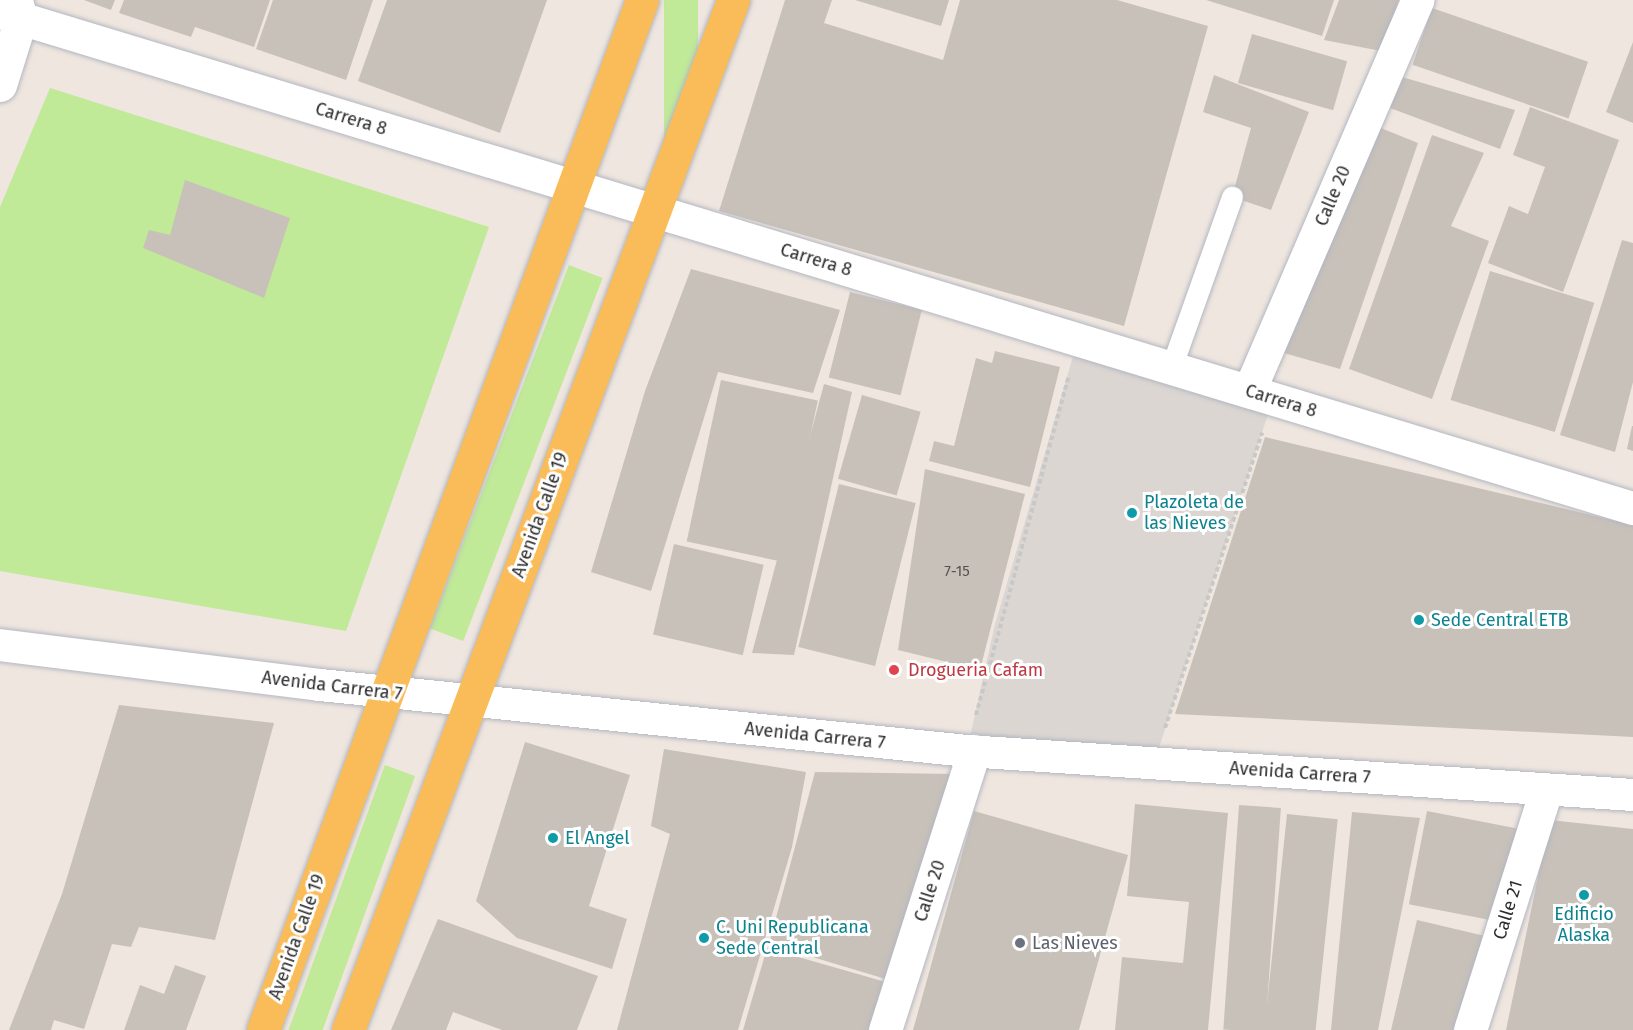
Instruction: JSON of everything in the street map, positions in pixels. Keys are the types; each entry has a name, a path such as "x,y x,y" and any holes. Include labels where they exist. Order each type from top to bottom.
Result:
{"main road":[{"name":"Avenida Calle 19","path":"262,1030 642,0"},
{"name":"Avenida Calle 19","path":"348,1030 733,0"}],"street":[{"name":"Calle 20","path":"1261,395 1417,0"},
{"name":"Carrera 8","path":"12,10 572,186 1633,508"},
{"path":"0,85 12,10"},
{"name":"Avenida Carrera 7","path":"0,645 388,693 971,751 1633,795"},
{"name":"Calle 20","path":"885,1030 971,751"},
{"name":"Calle 21","path":"1470,1030 1546,790"}],"lane":[{"path":"1171,368 1232,197"}],"path":[{"path":"971,751 1078,339"},
{"path":"1154,763 1261,395"}],"green space":[{"path":"664,0 698,0 698,146 664,146"},
{"path":"50,88 489,227 346,631 0,571 0,207"},
{"path":"569,265 603,278 463,641 430,628"},
{"path":"385,765 415,776 323,1030 289,1030"}],"shaded area":[{"name":"Plazoleta de las Nieves","path":"1078,339 1273,399 1154,763 967,751 994,628"}],"building":[{"path":"84,0 115,0 111,10"},
{"path":"124,0 270,0 254,47 195,27 191,37 119,13"},
{"path":"273,0 373,0 346,80 256,49"},
{"path":"387,0 547,0 500,133 358,81"},
{"path":"785,0 832,0 824,23 943,60 960,0 1117,0 1208,26 1124,326 719,211"},
{"path":"855,0 949,0 941,26"},
{"path":"1206,0 1334,0 1322,36"},
{"path":"1339,0 1399,0 1381,51 1324,40"},
{"path":"1432,8 1588,62 1568,118 1412,65"},
{"path":"1252,34 1347,61 1333,110 1238,83"},
{"path":"1633,42 1633,123 1606,112"},
{"path":"1214,75 1309,112 1271,210 1232,197 1251,128 1203,112"},
{"path":"1402,77 1515,110 1500,149 1390,108"},
{"path":"1530,107 1619,140 1563,292 1488,263 1509,206 1528,214 1545,167 1513,155"},
{"path":"1371,124 1418,143 1340,369 1277,351"},
{"path":"1432,135 1484,153 1451,226 1489,241 1432,399 1349,369"},
{"path":"185,180 290,218 264,298 143,248 149,230 170,235"},
{"path":"1622,240 1633,243 1633,382 1615,452 1560,435"},
{"path":"691,269 840,310 813,393 718,372 651,591 591,572 645,391"},
{"path":"1490,271 1594,303 1555,432 1451,400"},
{"path":"850,292 922,310 901,395 829,377"},
{"path":"995,351 1060,367 1030,487 929,461 934,441 954,446 976,358 992,363"},
{"path":"721,380 818,401 784,562 687,541"},
{"path":"824,384 852,392 794,655 752,653"},
{"path":"862,395 921,412 897,495 838,479"},
{"path":"1633,426 1633,451 1627,449"},
{"name":"Sede Central ETB","path":"1265,437 1633,525 1633,737 1175,714"},
{"path":"925,469 1025,494 980,670 898,650"},
{"path":"839,484 916,503 875,666 798,647"},
{"path":"674,544 764,565 743,655 653,635"},
{"path":"119,705 274,723 215,940 139,927 131,947 112,944 84,1029 54,1020 51,1030 9,1030 62,894"},
{"name":"El Angel","path":"525,742 630,775 589,906 627,919 612,969 517,938 476,901"},
{"name":"C. Uni Republicana Sede Central","path":"664,749 806,772 792,847 738,1030 617,1030 670,834 651,826"},
{"path":"815,772 958,774 889,980 769,944"},
{"path":"1135,804 1228,813 1208,1030 1115,1030 1122,957 1183,963 1189,902 1127,896"},
{"path":"1239,805 1281,808 1265,1030 1223,1029"},
{"name":"Las Nieves","path":"974,811 1128,855 1079,1030 913,1030"},
{"path":"1427,811 1517,829 1499,922 1409,904"},
{"path":"1352,812 1420,818 1378,1030 1331,1030"},
{"path":"1287,814 1338,819 1316,1030 1264,1030"},
{"name":"Edificio Alaska","path":"1550,820 1633,829 1633,1030 1506,1030"},
{"path":"438,919 598,976 577,1030 502,1030 453,1012 446,1030 391,1030"},
{"path":"1417,920 1485,936 1463,1030 1391,1030"},
{"path":"767,948 889,983 878,1030 743,1030"},
{"path":"175,965 206,976 186,1030 124,1030 140,985 164,994"}],"place":[{"name":"Plazoleta de las Nieves","path":"1132,513"},
{"name":"Sede Central ETB","path":"1419,620"},
{"name":"Drogueria Cafam","path":"894,670"},
{"name":"El Angel","path":"553,838"},
{"name":"Edificio Alaska","path":"1584,895"},
{"name":"C. Uni Republicana Sede Central","path":"704,938"},
{"name":"Las Nieves","path":"1020,943"}]}
